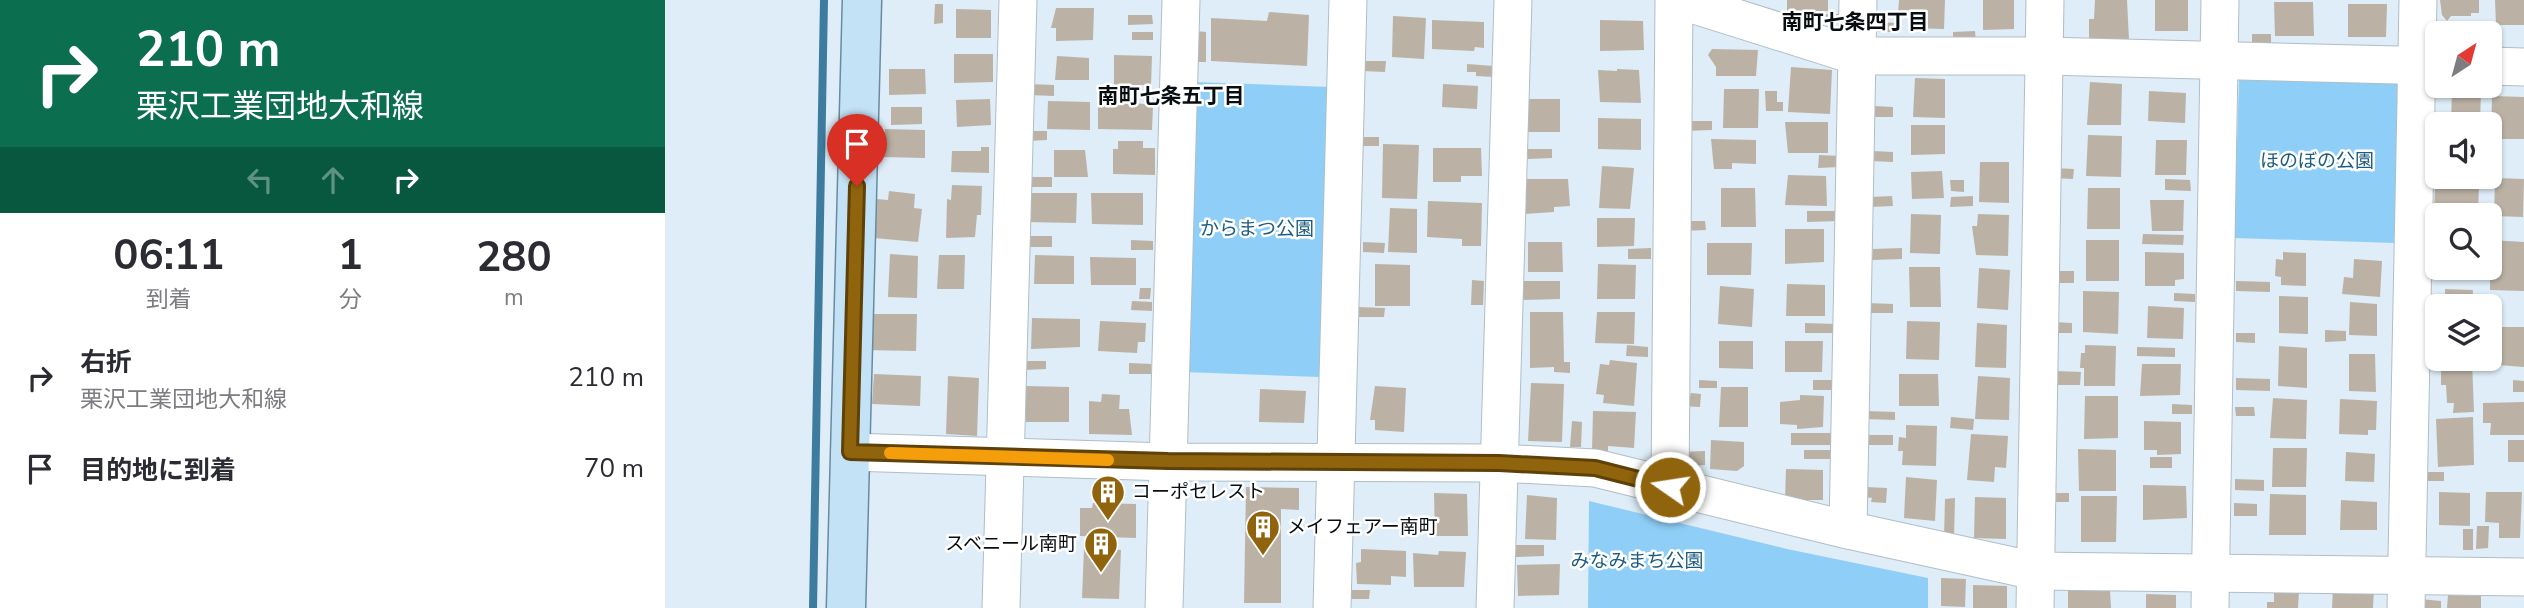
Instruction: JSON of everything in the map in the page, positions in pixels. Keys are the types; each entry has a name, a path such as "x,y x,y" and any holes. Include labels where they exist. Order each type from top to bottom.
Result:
{"main road":[{"path":"846,608 862,0"}],"street":[{"path":"1001,608 1018,0"},
{"path":"1164,608 1181,0"},
{"path":"1332,608 1348,0"},
{"path":"1495,608 1513,0"},
{"path":"1670,487 1677,0 1857,56 2044,56 2218,63 2425,66"},
{"path":"1848,530 1858,0"},
{"path":"2035,608 2045,0"},
{"path":"2210,608 2220,0"},
{"path":"2418,0 2425,46"},
{"path":"2503,66 2524,67"},
{"path":"2407,591 2427,98"},
{"path":"850,452 1168,461 1499,463 1595,468 1848,530 2035,571 2210,571 2407,591 2524,577"}],"green space":[{"name":"ほのぼの公園","path":"2239,80 2399,83 2395,243 2234,238"},
{"name":"からまつ公園","path":"1194,82 1331,87 1320,377 1184,372"},
{"name":"みなみまち公園","path":"1589,501 1787,549 1928,578 1928,608 1588,608"}],"building":[{"path":"1787,0 1828,0 1828,11 1787,13"},
{"path":"1899,0 1945,0 1944,29 1909,28 1909,13 1898,13"},
{"path":"1983,0 2014,0 2014,29 1983,30"},
{"path":"2095,0 2127,0 2129,40 2089,40 2089,19 2094,19"},
{"path":"2155,0 2188,0 2188,31 2155,31"},
{"path":"2440,0 2479,0 2479,13 2471,13 2471,16 2451,16 2447,21 2442,15"},
{"path":"2495,0 2524,0 2524,25 2503,25 2503,21 2496,21"},
{"path":"2274,2 2313,2 2314,36 2275,36"},
{"path":"935,4 943,4 943,23 934,24"},
{"path":"2348,4 2387,4 2386,37 2348,37"},
{"path":"1056,8 1094,8 1093,40 1056,41 1056,28 1051,28"},
{"path":"956,9 991,10 991,38 956,38"},
{"path":"1269,12 1309,15 1307,66 1211,61 1211,18 1267,21"},
{"path":"1812,14 1839,14 1839,23 1813,24"},
{"path":"1128,15 1152,15 1153,24 1128,25"},
{"path":"1393,16 1426,18 1424,59 1392,57"},
{"path":"1432,20 1484,22 1484,48 1475,47 1474,51 1432,49"},
{"path":"1600,20 1643,21 1644,50 1600,51"},
{"path":"1875,22 1899,23 1899,32 1876,32"},
{"path":"1196,31 1206,32 1206,62 1195,62"},
{"path":"1975,31 1976,42 1953,42 1953,32"},
{"path":"1132,32 1153,32 1153,40 1132,40"},
{"path":"2252,34 2271,34 2271,46 2252,47"},
{"path":"1712,49 1758,50 1756,76 1716,76 1716,67 1708,55"},
{"path":"954,54 993,54 993,82 954,83"},
{"path":"1114,55 1152,56 1151,85 1114,85"},
{"path":"1057,56 1089,58 1089,80 1055,80"},
{"path":"1363,61 1386,61 1385,72 1362,71"},
{"path":"1467,64 1494,66 1494,77 1476,76 1476,72 1467,72"},
{"path":"1791,67 1832,70 1830,114 1788,112"},
{"path":"889,69 925,69 926,94 889,95"},
{"path":"1598,70 1639,70 1641,103 1600,102"},
{"path":"1915,78 1945,79 1945,118 1913,117"},
{"path":"2090,82 2122,84 2121,125 2087,125"},
{"path":"1028,84 1054,85 1054,96 1028,95"},
{"path":"1443,84 1478,86 1477,109 1442,107"},
{"path":"1724,89 1759,89 1758,128 1723,128"},
{"path":"1765,91 1777,91 1777,102 1783,102 1783,111 1766,111"},
{"path":"2149,91 2186,93 2185,123 2148,121"},
{"path":"2524,97 2524,139 2502,139 2502,112 2492,112 2492,98"},
{"path":"2452,98 2481,98 2480,112 2451,112"},
{"path":"990,99 991,125 957,127 956,100"},
{"path":"1098,99 1153,105 1152,130 1098,129"},
{"path":"1524,99 1560,99 1560,132 1525,132"},
{"path":"1048,101 1090,102 1090,130 1047,129"},
{"path":"1874,106 1893,107 1893,117 1873,117"},
{"path":"891,107 922,107 922,124 891,125"},
{"path":"1598,118 1641,119 1641,150 1598,149"},
{"path":"1684,121 1712,121 1712,130 1684,131"},
{"path":"1785,122 1828,122 1828,153 1788,153"},
{"path":"1911,125 1945,125 1945,154 1911,155"},
{"path":"885,129 925,130 925,158 881,157 881,140 885,139"},
{"path":"1027,131 1047,131 1047,140 1027,141"},
{"path":"2088,135 2122,136 2121,177 2086,176"},
{"path":"1362,137 1379,137 1379,146 1362,146"},
{"path":"1711,139 1756,140 1756,164 1732,163 1732,169 1714,169"},
{"path":"2156,140 2187,140 2186,175 2155,175"},
{"path":"1118,141 1143,141 1143,148 1155,148 1155,175 1113,174 1113,149 1118,149"},
{"path":"1383,144 1419,145 1417,199 1382,198"},
{"path":"981,147 989,147 989,173 951,172 952,151 981,151"},
{"path":"1433,148 1481,148 1482,176 1461,176 1461,182 1433,182"},
{"path":"1527,149 1552,149 1552,158 1528,159"},
{"path":"1054,150 1085,150 1088,177 1054,177"},
{"path":"1872,151 1893,152 1893,162 1871,161"},
{"path":"1819,155 1840,156 1839,167 1818,168"},
{"path":"1980,162 2009,162 2009,203 1979,202"},
{"path":"1602,166 1634,168 1630,209 1599,208"},
{"path":"2053,168 2074,169 2073,179 2053,178"},
{"path":"1942,171 1944,198 1912,199 1911,172"},
{"path":"1788,175 1826,176 1827,206 1785,205"},
{"path":"1026,177 1052,177 1052,187 1026,187"},
{"path":"2502,178 2524,179 2523,217 2502,216 2502,203 2494,203 2495,189 2502,189"},
{"path":"1522,179 1568,179 1570,206 1554,207 1554,212 1523,214"},
{"path":"2165,179 2190,180 2191,191 2165,190"},
{"path":"1950,180 1964,180 1964,192 1951,191"},
{"path":"952,185 982,186 981,215 977,215 975,237 946,238 947,199 951,200"},
{"path":"1721,188 1755,188 1756,227 1721,227"},
{"path":"2088,188 2120,188 2120,229 2087,229"},
{"path":"2435,189 2479,189 2478,203 2434,203"},
{"path":"889,191 915,194 914,208 922,209 918,242 874,238 876,199 888,200"},
{"path":"1027,193 1077,193 1076,223 1026,222"},
{"path":"1091,193 1143,193 1143,225 1092,224"},
{"path":"1892,196 1893,206 1870,207 1869,197"},
{"path":"1973,196 1973,206 1950,207 1951,197"},
{"path":"2150,200 2184,200 2183,231 2152,231"},
{"path":"1428,201 1482,203 1481,246 1462,246 1462,239 1427,237"},
{"path":"1390,208 1417,209 1417,253 1388,252"},
{"path":"1807,211 1841,211 1840,221 1807,222"},
{"path":"1911,214 1941,215 1940,254 1910,253"},
{"path":"1978,214 2009,215 2008,256 1976,255 1972,226 1977,226"},
{"path":"1597,218 1635,218 1634,246 1597,247"},
{"path":"1684,221 1705,221 1706,230 1684,231"},
{"path":"1785,229 1824,229 1824,262 1785,264"},
{"path":"2143,234 2184,235 2183,245 2142,244"},
{"path":"1026,236 1052,236 1052,247 1026,247"},
{"path":"1131,240 1153,241 1153,250 1131,250"},
{"path":"2086,240 2119,240 2119,281 2086,281"},
{"path":"2502,241 2524,242 2524,291 2490,290 2490,280 2502,280"},
{"path":"1363,242 1385,243 1384,253 1363,252"},
{"path":"1528,242 1562,242 1563,272 1528,272"},
{"path":"1707,243 1752,243 1751,275 1707,275"},
{"path":"1651,248 1651,259 1628,259 1628,249"},
{"path":"1902,248 1902,259 1872,260 1873,249"},
{"path":"2145,252 2184,253 2184,279 2175,280 2175,286 2145,286"},
{"path":"2283,252 2306,253 2306,286 2281,285 2281,277 2275,276 2276,259 2283,260"},
{"path":"890,254 918,256 917,298 888,297"},
{"path":"939,255 965,255 964,289 937,289"},
{"path":"1035,255 1074,256 1074,284 1034,284"},
{"path":"1090,257 1136,258 1136,285 1091,285"},
{"path":"2354,259 2382,261 2380,297 2342,294 2344,277 2353,278"},
{"path":"1375,264 1410,265 1410,306 1375,306"},
{"path":"1598,264 1636,265 1635,299 1597,299"},
{"path":"1909,267 1940,267 1941,307 1910,307"},
{"path":"1979,268 2010,270 2008,310 1977,308"},
{"path":"2053,271 2074,271 2074,283 2053,283"},
{"path":"1472,280 1484,281 1483,305 1471,305"},
{"path":"1519,281 1560,281 1560,299 1519,300"},
{"path":"2236,281 2270,282 2270,292 2236,291"},
{"path":"1787,284 1825,285 1825,316 1786,316"},
{"path":"1720,286 1754,289 1752,327 1718,324"},
{"path":"1140,288 1151,288 1150,299 1139,299"},
{"path":"2445,289 2473,290 2473,294 2445,294"},
{"path":"2083,291 2119,292 2118,334 2083,332"},
{"path":"2174,293 2195,294 2195,302 2174,301"},
{"path":"2279,296 2308,297 2308,334 2279,333"},
{"path":"1132,301 1152,302 1152,311 1131,310"},
{"path":"2350,302 2377,304 2377,336 2349,335"},
{"path":"1868,303 1893,304 1893,313 1868,313"},
{"path":"2148,306 2184,308 2183,339 2147,338"},
{"path":"1356,307 1385,308 1384,317 1355,317"},
{"path":"1530,312 1563,312 1564,362 1570,362 1570,373 1554,372 1554,367 1530,368"},
{"path":"1597,312 1635,312 1634,344 1595,343"},
{"path":"864,314 917,314 916,351 865,350"},
{"path":"1032,318 1080,319 1080,347 1031,349"},
{"path":"1100,321 1146,323 1145,342 1138,342 1137,353 1098,351"},
{"path":"1907,321 1940,322 1939,360 1906,359"},
{"path":"2053,322 2072,323 2072,333 2053,333"},
{"path":"1805,323 1835,324 1835,333 1805,333"},
{"path":"1977,323 2007,325 2006,368 1975,367"},
{"path":"2502,327 2524,327 2524,367 2502,365"},
{"path":"2325,330 2346,331 2346,341 2325,342"},
{"path":"2236,333 2255,333 2255,343 2236,342"},
{"path":"1719,341 1753,341 1753,369 1719,368"},
{"path":"1785,341 1823,341 1822,372 1785,372"},
{"path":"1627,345 1648,347 1648,357 1626,356"},
{"path":"2085,345 2116,346 2115,386 2084,386 2084,368 2080,368 2081,353 2085,353"},
{"path":"2279,346 2307,348 2307,388 2278,386"},
{"path":"2137,347 2175,348 2175,357 2137,356"},
{"path":"2349,354 2375,354 2376,392 2349,391"},
{"path":"1610,360 1637,363 1634,406 1603,403 1604,395 1596,394 1600,364 1609,365"},
{"path":"1023,361 1046,361 1046,369 1024,370"},
{"path":"1129,363 1151,364 1151,374 1129,374"},
{"path":"2142,364 2181,364 2180,395 2140,396"},
{"path":"2056,371 2081,372 2080,385 2056,385"},
{"path":"2441,371 2472,371 2474,412 2453,413 2454,403 2447,403 2446,385 2441,385"},
{"path":"874,374 921,376 920,406 872,404"},
{"path":"1899,374 1938,374 1939,406 1899,406"},
{"path":"948,376 979,378 977,436 946,434"},
{"path":"1978,376 2010,378 2009,420 1975,419"},
{"path":"2236,378 2270,379 2270,391 2236,390"},
{"path":"1699,380 1717,381 1717,388 1699,388"},
{"path":"1813,380 1835,380 1835,390 1813,390"},
{"path":"2513,380 2524,381 2524,392 2513,392"},
{"path":"1531,383 1564,384 1562,442 1528,441"},
{"path":"1026,386 1069,387 1069,422 1026,422"},
{"path":"1375,386 1406,388 1404,432 1375,430 1375,420 1370,420"},
{"path":"1721,387 1748,387 1748,427 1719,427"},
{"path":"1260,389 1306,391 1304,423 1259,422"},
{"path":"1691,393 1701,394 1700,407 1679,406 1679,395 1690,396"},
{"path":"1102,394 1120,395 1119,409 1129,409 1132,435 1089,434 1089,401 1101,402"},
{"path":"1800,395 1824,396 1823,427 1797,429 1797,425 1780,424 1780,402 1800,400"},
{"path":"2085,396 2118,396 2118,438 2084,439"},
{"path":"2273,398 2307,400 2306,439 2270,438"},
{"path":"2340,399 2377,401 2376,430 2368,430 2368,435 2339,434"},
{"path":"2524,402 2524,435 2490,435 2491,423 2483,423 2483,403"},
{"path":"2172,404 2192,405 2192,414 2172,414"},
{"path":"2235,407 2254,407 2255,416 2236,416"},
{"path":"1593,411 1636,412 1634,448 1608,446 1608,452 1592,451"},
{"path":"1865,411 1895,412 1895,420 1865,419"},
{"path":"1951,417 1974,419 1973,430 1950,428"},
{"path":"2473,417 2474,465 2438,467 2436,419"},
{"path":"1572,421 1582,422 1581,447 1570,447"},
{"path":"2144,421 2181,422 2181,454 2157,455 2157,450 2144,450"},
{"path":"1906,425 1937,426 1936,466 1902,465 1903,451 1898,451 1899,437 1906,438"},
{"path":"1791,433 1835,433 1836,445 1791,445"},
{"path":"1971,434 2008,436 2006,468 1995,467 1994,482 1967,480"},
{"path":"1865,435 1893,435 1893,445 1865,445"},
{"path":"1711,440 1744,442 1744,466 1737,471 1710,469"},
{"path":"2508,440 2524,440 2524,462 2508,462"},
{"path":"2273,448 2307,448 2306,487 2272,487"},
{"path":"2078,449 2116,450 2116,491 2079,491"},
{"path":"1804,450 1832,450 1832,459 1804,459"},
{"path":"1705,451 1705,465 1677,466 1677,452"},
{"path":"2346,452 2375,454 2374,482 2345,481"},
{"path":"2150,457 2172,457 2172,468 2150,468"},
{"path":"1786,469 1823,470 1823,500 1785,500"},
{"path":"2421,472 2444,472 2444,481 2421,481"},
{"path":"1906,477 1937,480 1935,521 1904,518"},
{"path":"2235,479 2264,480 2264,491 2235,490"},
{"path":"2143,485 2186,486 2187,518 2143,520"},
{"name":"メイフェアー南町","path":"1246,487 1299,488 1299,510 1281,509 1281,603 1244,603"},
{"path":"1866,487 1887,488 1886,503 1871,502 1872,498 1866,497"},
{"path":"2439,492 2470,493 2470,526 2439,525"},
{"path":"2486,492 2522,492 2520,538 2499,538 2499,523 2485,522"},
{"path":"1434,493 1467,494 1468,536 1435,536"},
{"path":"2049,493 2069,493 2069,502 2049,502"},
{"path":"2270,494 2306,495 2306,535 2269,535"},
{"path":"1527,495 1557,498 1556,540 1525,539"},
{"path":"2081,496 2117,496 2116,542 2081,542"},
{"path":"1975,497 2006,498 2006,539 1974,538"},
{"path":"1955,498 1954,538 1944,538 1945,499"},
{"path":"2341,500 2377,502 2377,530 2340,530"},
{"name":"コーポセレスト","path":"1093,503 1136,504 1136,538 1080,536 1080,508 1092,508"},
{"path":"2234,503 2257,504 2257,516 2234,516"},
{"path":"2477,526 2489,526 2488,548 2476,549"},
{"path":"2463,529 2473,529 2473,550 2463,550"},
{"path":"1516,545 1544,545 1544,556 1516,557"},
{"name":"スベニール南町","path":"1084,548 1121,550 1119,599 1082,598"},
{"path":"1361,549 1406,551 1406,577 1391,576 1391,585 1357,584 1356,563 1361,562"},
{"path":"1439,551 1466,552 1464,587 1414,587 1413,553 1438,555"},
{"path":"1560,564 1559,595 1518,596 1517,565"},
{"path":"1941,578 1966,579 1965,607 1941,606"},
{"path":"1973,585 2007,586 2007,608 1973,608"},
{"path":"2333,587 2374,588 2373,608 2332,608"},
{"path":"1347,590 1370,590 1369,599 1347,599"},
{"path":"2068,590 2110,591 2111,608 2068,608"},
{"path":"2274,590 2299,591 2298,608 2267,608 2267,602 2274,602"},
{"path":"2146,594 2176,595 2176,608 2146,608"},
{"path":"2448,595 2481,596 2481,608 2447,608"},
{"path":"2420,599 2441,601 2441,608 2420,608"}],"waterway":[{"path":"813,608 824,0"}],"slow traffic":[{"path":"890,453 1108,460"}],"place":[{"name":"コーポセレスト","path":"1108,522"},
{"name":"メイフェアー南町","path":"1263,557"},
{"name":"スベニール南町","path":"1101,574"}],"district":[{"name":"南町七条四丁目","path":"1855,22"},
{"name":"南町七条五丁目","path":"1171,96"}],"route":[{"path":"857,186 850,452 1168,461 1499,463 1595,468 1670,487"}]}
